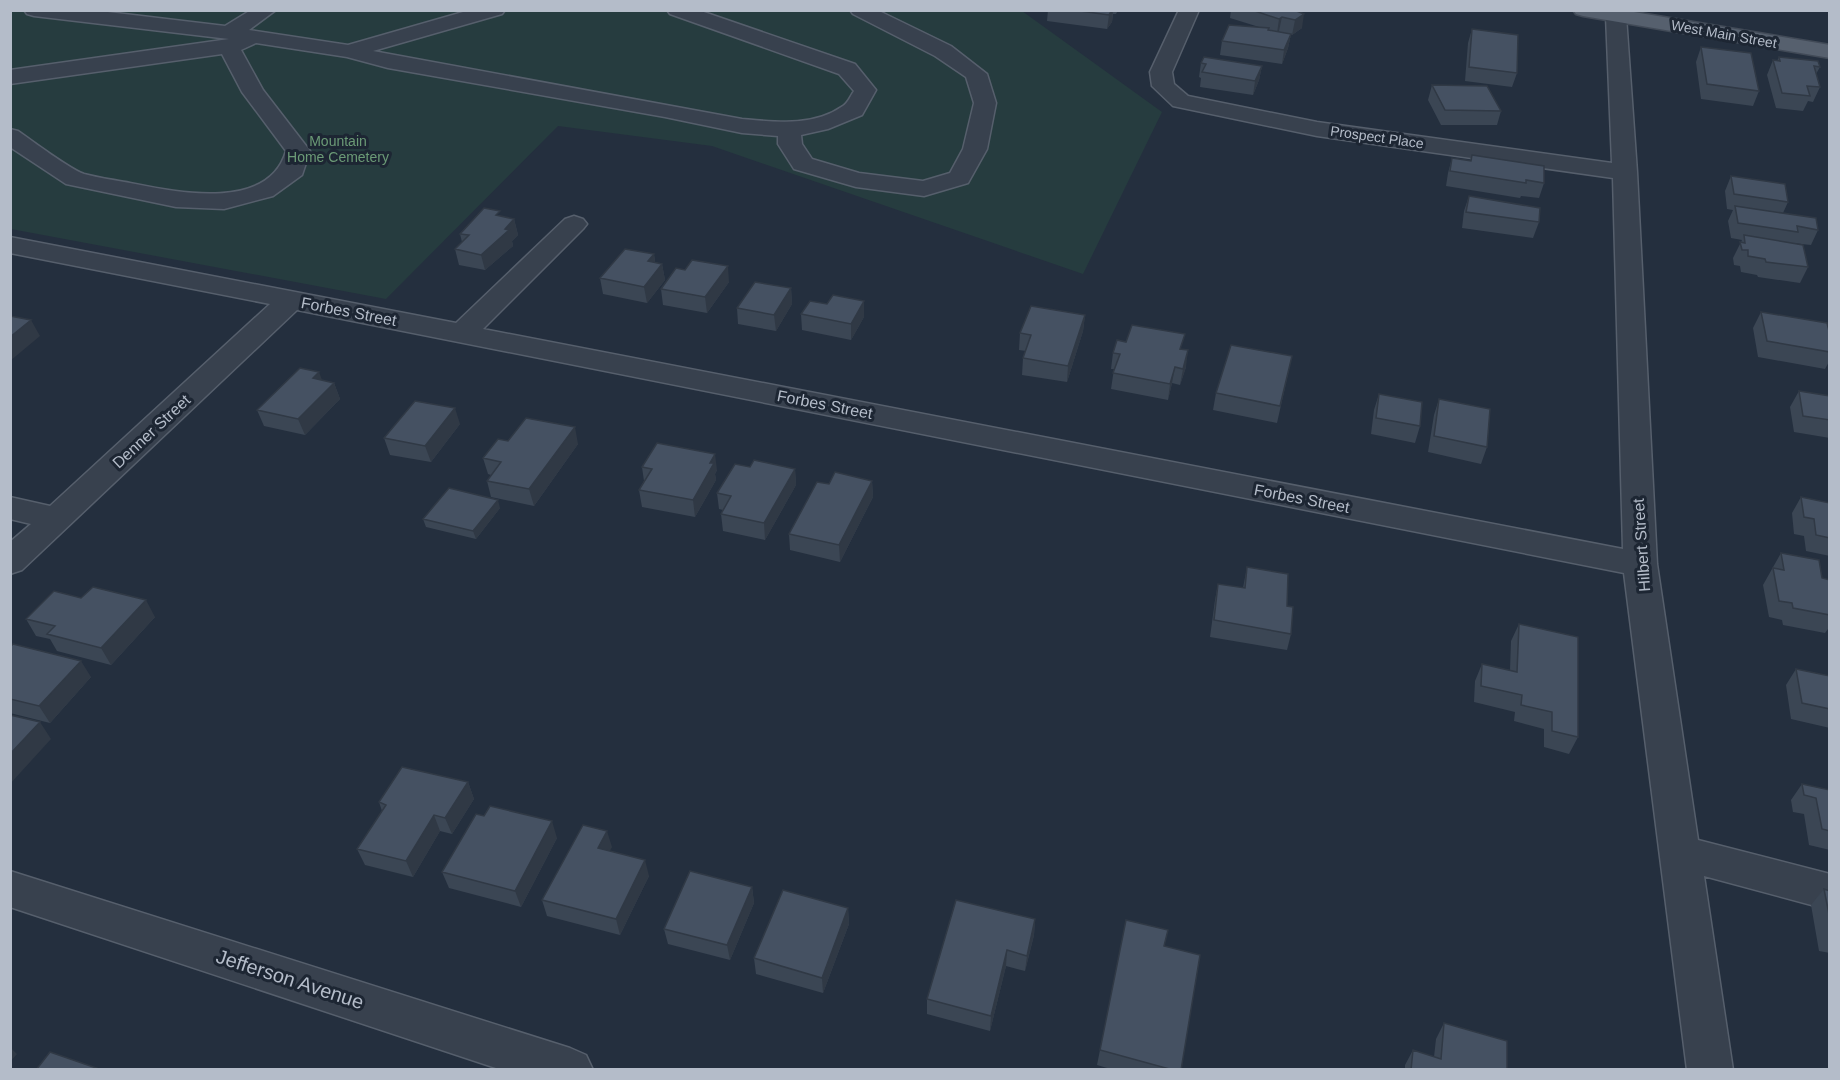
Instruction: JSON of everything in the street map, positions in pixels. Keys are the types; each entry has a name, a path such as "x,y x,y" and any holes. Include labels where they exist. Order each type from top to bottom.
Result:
{"main road":[{"name":"West Main Street","path":"1583,10 1830,52"}],"street":[{"path":"34,10 229,40 266,10"},
{"path":"349,51 495,10"},
{"path":"10,78 252,37 349,51 388,62 653,108 742,126 789,130 820,124 854,110 865,90 847,69 677,10"},
{"path":"789,130 790,144 803,164 856,180 924,189 959,178 975,149 986,103 976,75 943,51 860,10"},
{"name":"Prospect Place","path":"1189,10 1161,72 1163,86 1181,101 1317,129 1626,172"},
{"name":"Hilbert Street","path":"1616,16 1626,172 1640,564 1710,1070"},
{"path":"10,136 75,179 128,192 176,201 224,202 264,191 293,170 298,151 254,92 229,40"},
{"path":"462,333 574,224"},
{"name":"Forbes Street","path":"10,245 1640,564"},
{"name":"Denner Street","path":"10,562 292,299"},
{"path":"10,508 56,519"},
{"path":"1680,852 1830,892"},
{"name":"Jefferson Avenue","path":"10,889 570,1070"}],"green space":[{"name":"Mountain Home Cemetery","path":"10,11 1022,11 1162,112 1083,274 712,146 558,126 386,299 11,229"}],"building":[{"path":"1073,10 1112,10 1109,15"},
{"path":"1252,10 1294,10 1304,14 1295,20 1282,17 1279,19"},
{"path":"1229,25 1269,28 1268,30 1291,34 1284,50 1222,41"},
{"path":"1472,29 1518,35 1517,73 1469,67"},
{"path":"1701,47 1751,53 1759,91 1707,84"},
{"path":"1204,57 1262,66 1255,81 1202,72 1206,64 1201,63"},
{"path":"1779,57 1818,61 1820,67 1814,66 1820,87 1807,86 1810,96 1782,93 1773,60 1780,61"},
{"path":"1432,85 1487,86 1501,111 1445,110"},
{"path":"1472,155 1544,166 1544,183 1526,180 1526,183 1450,171 1452,158 1471,161"},
{"path":"1731,176 1785,184 1788,202 1734,194"},
{"path":"1469,196 1540,208 1539,222 1466,212"},
{"path":"1735,206 1816,218 1818,230 1797,226 1798,232 1738,223"},
{"path":"484,208 500,211 496,215 514,219 505,229 509,230 481,255 455,249 469,235 460,234"},
{"path":"1744,235 1803,245 1808,267 1766,262 1765,259 1748,256 1748,250 1742,250 1740,242 1745,243"},
{"path":"625,249 654,254 648,261 662,264 644,287 600,278"},
{"path":"692,260 728,266 705,297 661,289 676,268 685,270"},
{"path":"755,282 791,288 774,315 737,308"},
{"path":"833,295 864,301 851,324 801,314 810,301 827,304"},
{"path":"1031,306 1085,315 1068,366 1023,358 1031,335 1020,333"},
{"path":"1761,312 1827,323 1830,352 1767,341"},
{"path":"10,316 31,320 10,337"},
{"path":"1132,325 1185,334 1180,349 1188,350 1183,369 1175,367 1170,384 1113,373 1120,354 1113,353 1117,340 1126,342"},
{"path":"1231,345 1292,356 1280,406 1216,393"},
{"path":"300,368 319,372 313,378 334,383 298,419 257,410"},
{"path":"1799,391 1830,396 1830,420 1803,416"},
{"path":"1379,394 1422,402 1420,426 1376,418"},
{"path":"1439,399 1490,409 1487,447 1434,436"},
{"path":"415,401 455,408 425,446 384,438"},
{"path":"526,418 575,427 529,489 487,481 501,462 483,458 498,439 508,441"},
{"path":"657,443 715,454 710,463 714,463 693,500 639,490 652,469 642,467"},
{"path":"754,460 795,469 764,523 721,514 731,496 717,493 735,464 750,467"},
{"path":"835,472 872,481 839,545 789,534 817,482 829,484"},
{"path":"449,488 498,500 473,531 423,519"},
{"path":"1801,497 1830,503 1830,538 1816,535 1814,519 1804,517"},
{"path":"1781,553 1819,560 1822,578 1830,580 1830,615 1793,608 1792,603 1779,601 1773,568 1784,570"},
{"path":"1247,567 1288,574 1287,606 1293,607 1291,634 1214,620 1218,584 1245,588"},
{"path":"93,587 146,600 101,648 47,634 55,626 26,619 54,591 81,598"},
{"path":"1519,624 1578,637 1578,737 1552,731 1552,712 1521,705 1522,695 1481,686 1482,664 1517,672"},
{"path":"13,644 81,661 39,706 10,699 10,647"},
{"path":"1796,669 1830,676 1830,709 1802,703"},
{"path":"10,715 40,722 10,754"},
{"path":"402,767 468,782 445,818 434,815 406,861 357,849 386,805 379,802"},
{"path":"1802,784 1830,790 1830,831 1822,829 1816,798 1804,795"},
{"path":"490,806 552,821 515,891 442,872 476,814 484,816"},
{"path":"583,825 607,831 598,848 645,860 616,919 542,900"},
{"path":"690,871 752,887 727,945 664,929"},
{"path":"1824,889 1830,891 1830,919"},
{"path":"783,890 848,908 822,978 754,958"},
{"path":"956,900 1035,919 1027,956 1007,950 991,1016 927,999"},
{"path":"1126,920 1168,930 1164,946 1200,955 1181,1070 1173,1070 1100,1050"},
{"path":"1444,1023 1507,1041 1507,1070 1411,1070 1413,1050 1441,1059"},
{"path":"50,1052 102,1070 36,1070"}]}
